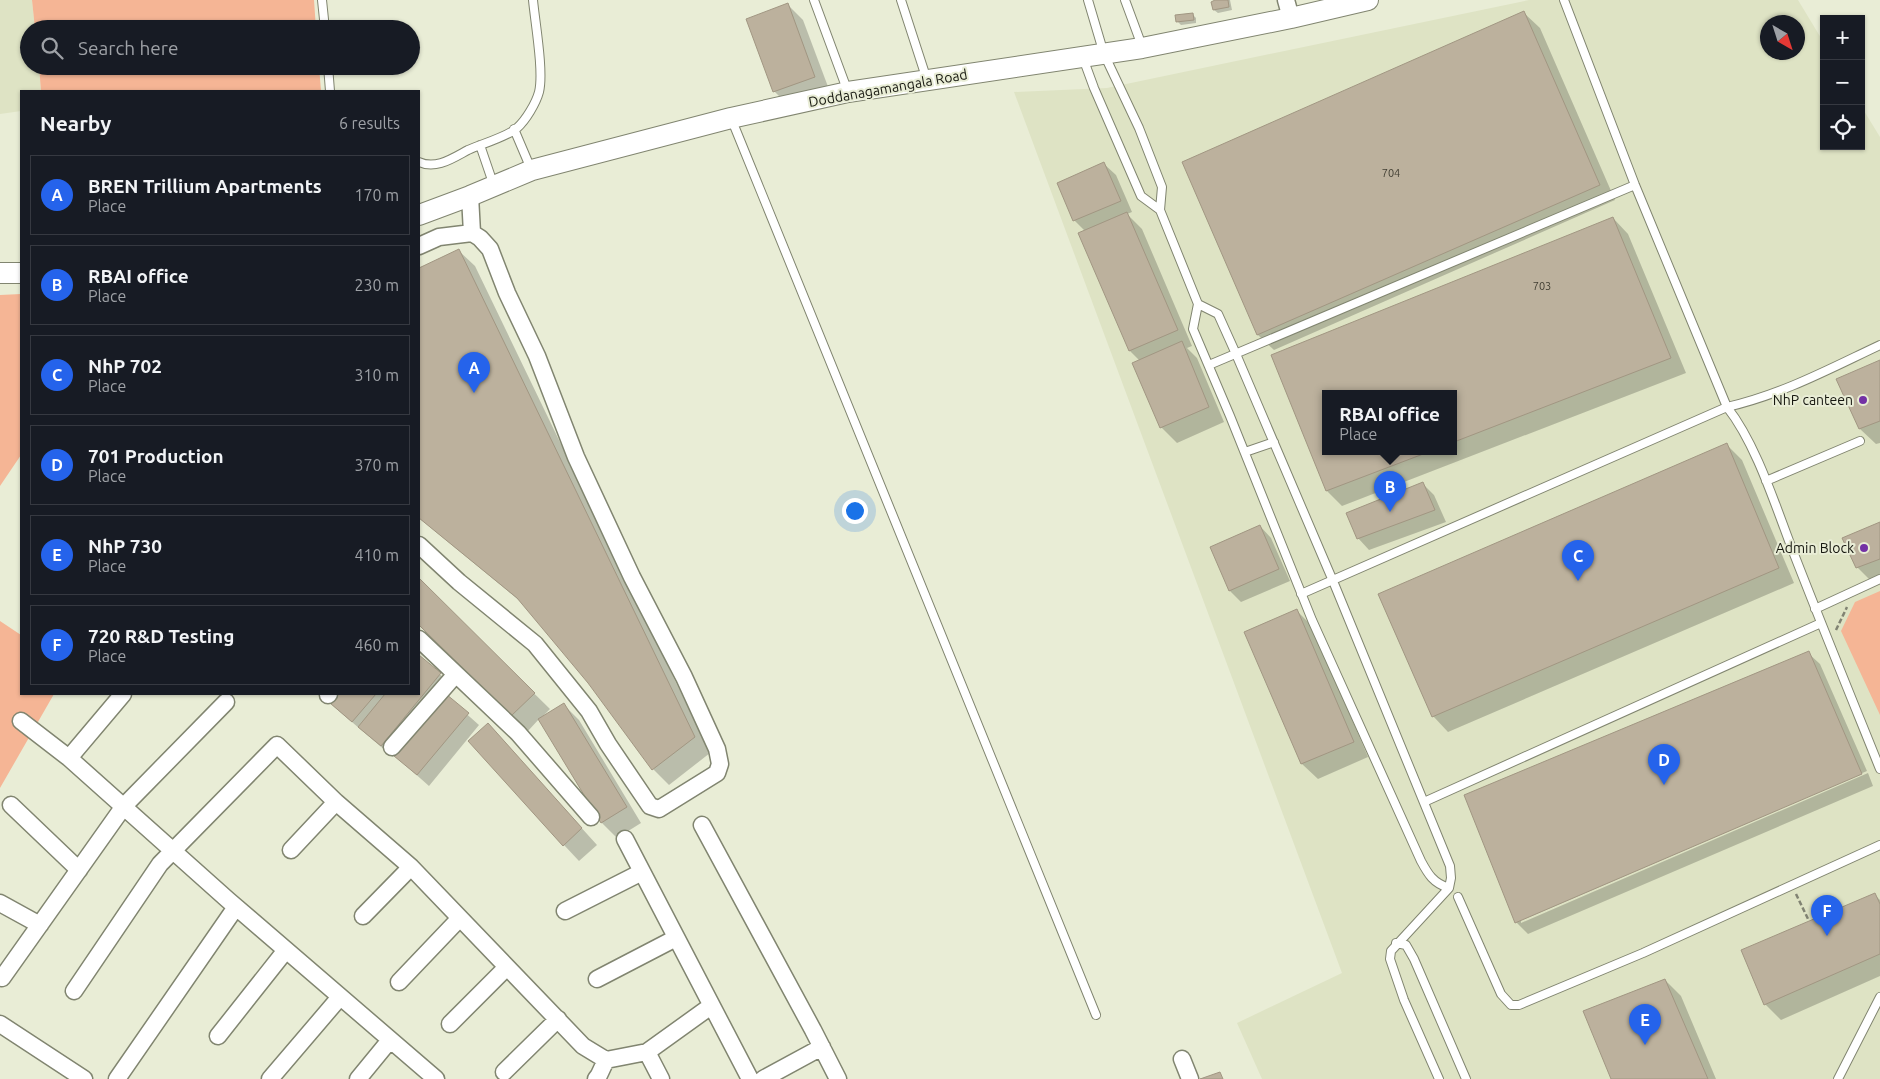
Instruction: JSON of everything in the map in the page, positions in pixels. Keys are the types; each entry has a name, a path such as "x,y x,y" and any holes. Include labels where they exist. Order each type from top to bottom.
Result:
{"street":[{"name":"Doddanagamangala Road","path":"420,215 532,170 731,118 848,92 1142,48 1288,9 1368,0"},
{"path":"470,196 472,233"},
{"path":"420,246 439,237 472,233 480,238 490,249 507,293 537,356 576,457 632,577 684,677 717,749 720,764 717,772 659,810 650,806 608,744 589,711 535,644 459,582 420,547"},
{"path":"0,272 20,273"},
{"path":"420,640 518,733 591,817"},
{"path":"392,747 456,674"},
{"path":"69,758 122,695"},
{"path":"2,978 124,806 226,702"},
{"path":"21,721 69,758 236,907 436,1079"},
{"path":"74,991 160,864 277,745 336,802 411,867 583,1046 606,1060 647,1052 711,1006"},
{"path":"291,850 336,802"},
{"path":"11,805 79,870"},
{"path":"702,825 838,1079"},
{"path":"625,839 750,1079"},
{"path":"363,916 411,867"},
{"path":"565,911 642,872"},
{"path":"0,903 40,925"},
{"path":"117,1079 236,907"},
{"path":"399,982 460,918"},
{"path":"597,979 676,938"},
{"path":"218,1036 286,950"},
{"path":"450,1024 507,967"},
{"path":"270,1079 340,996"},
{"path":"504,1072 558,1020"},
{"path":"0,1024 84,1079"},
{"path":"358,1079 390,1040"},
{"path":"763,1079 822,1046"},
{"path":"647,1052 661,1079"},
{"path":"1182,1059 1190,1079"},
{"path":"596,1079 606,1060"}],"lane":[{"path":"322,0 324,20"},
{"path":"420,162 427,166 440,164 514,130 528,112 539,92 540,76 533,0"},
{"path":"814,0 848,92"},
{"path":"901,0 927,80"},
{"path":"1088,0 1104,54 1139,128 1162,187 1160,210 1198,304 1193,328 1245,452 1301,594 1421,861 1430,876 1439,885 1449,888"},
{"path":"1125,0 1142,48"},
{"path":"1564,0 1635,185 1727,407 1744,432 1766,481 1880,769"},
{"path":"1082,57 1141,196 1160,210"},
{"path":"329,75 330,90"},
{"path":"731,118 1096,1015"},
{"path":"514,130 532,170"},
{"path":"480,145 494,186"},
{"path":"1209,365 1635,185"},
{"path":"1198,304 1218,314 1236,354 1333,581 1450,866 1451,878 1449,888 1396,943 1391,951 1390,959 1404,1000 1439,1079"},
{"path":"1301,594 1727,407 1759,399 1795,385 1880,345"},
{"path":"1766,481 1860,441"},
{"path":"1245,452 1274,442"},
{"path":"1816,609 1880,580"},
{"path":"1424,802 1821,623"},
{"path":"1458,897 1501,994 1511,1006 1520,1005 1643,953 1880,845"},
{"path":"1396,943 1406,945 1414,959 1465,1077 1456,1079"},
{"path":"1838,1079 1880,997"}],"path":[{"path":"1835,633 1851,599"}],"shaded area":[{"path":"0,0 32,0 34,20 20,20 20,75 40,75 41,90 20,90 20,111 0,114"},
{"path":"32,0 314,0 315,20 34,20"},
{"path":"1529,0 1798,0 1820,36 1820,150 1865,150 1865,113 1880,137 1880,1079 1262,1079 1237,1023 1342,973 1014,92 1107,88"},
{"path":"40,75 320,75 321,90 41,90"},
{"path":"20,294 20,456 0,486 0,295"},
{"path":"1880,591 1880,715 1841,631 1855,602"},
{"path":"0,621 20,634 20,695 53,695 0,788"}],"building":[{"path":"1215,0 1228,0 1229,7 1213,10 1211,2"},
{"path":"788,3 815,77 773,92 746,19"},
{"path":"1524,11 1600,185 1257,335 1182,162"},
{"path":"1193,13 1194,20 1176,22 1175,15"},
{"path":"1104,162 1121,201 1073,221 1057,183"},
{"path":"1127,212 1178,330 1129,351 1078,233"},
{"path":"1613,217 1671,358 1457,441 1457,390 1322,390 1322,455 1420,455 1326,491 1271,355"},
{"path":"459,249 695,737 652,770 588,683 517,598 420,519 420,268"},
{"path":"1182,341 1209,407 1160,428 1132,363"},
{"name":"NhP canteen","path":"1880,360 1880,421 1859,429 1836,379"},
{"path":"1727,443 1779,568 1432,717 1378,594"},
{"path":"1423,482 1435,510 1357,539 1346,513"},
{"name":"Admin Block","path":"1880,522 1880,559 1856,568 1842,538"},
{"path":"1260,525 1279,569 1229,591 1210,547"},
{"path":"420,579 535,693 511,716 420,626"},
{"path":"1297,609 1354,742 1301,764 1244,632"},
{"path":"1809,651 1862,774 1515,923 1464,795"},
{"path":"420,656 441,673 381,746 358,727 384,695 420,695"},
{"path":"446,694 469,713 417,775 394,756"},
{"path":"336,695 375,695 352,722 330,703"},
{"path":"564,703 627,807 601,823 538,719"},
{"path":"488,723 582,828 563,846 468,741"},
{"path":"1875,893 1880,904 1880,954 1764,1005 1741,950"},
{"path":"1665,979 1708,1079 1611,1079 1583,1011"},
{"path":"1220,1072 1223,1079 1200,1079"}],"place":[{"name":"BREN Trillium Apartments","path":"474,393"},
{"name":"NhP canteen","path":"1863,400"},
{"name":"RBAI office","path":"1390,512"},
{"name":"Admin Block","path":"1864,548"},
{"name":"NhP 702","path":"1578,581"},
{"name":"701 Production","path":"1664,785"},
{"name":"720 R&D Testing","path":"1827,936"},
{"name":"NhP 730","path":"1645,1045"}]}
